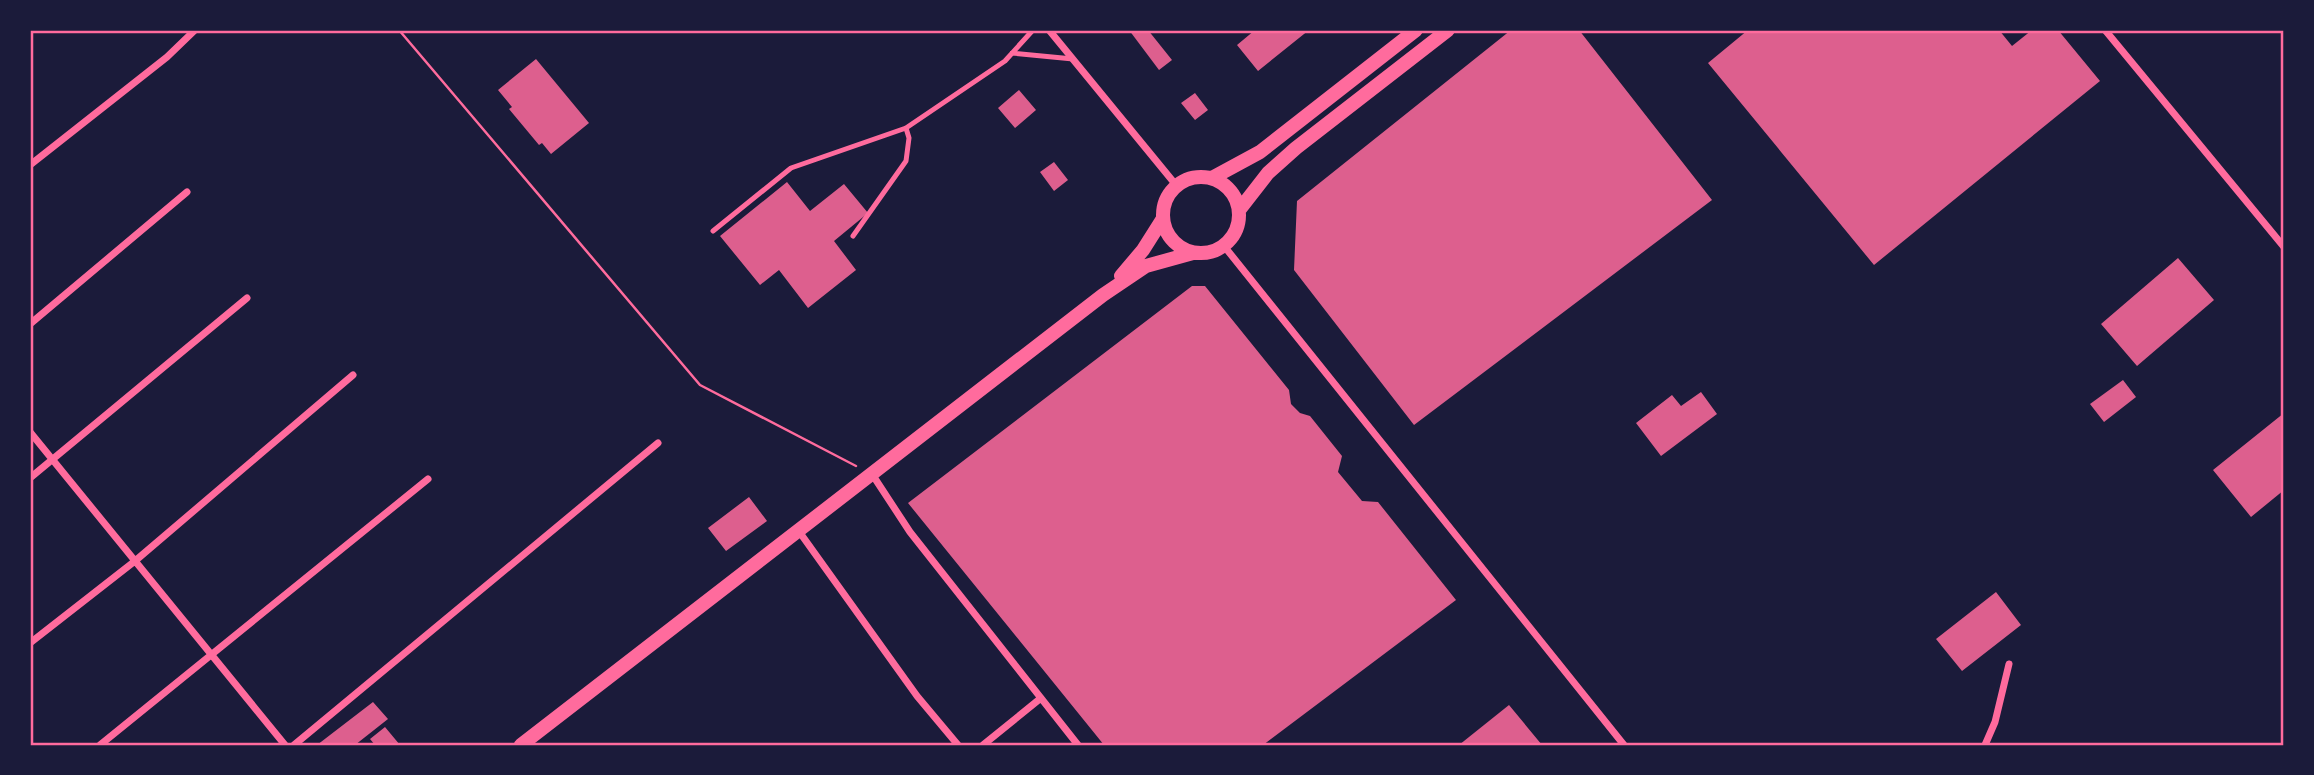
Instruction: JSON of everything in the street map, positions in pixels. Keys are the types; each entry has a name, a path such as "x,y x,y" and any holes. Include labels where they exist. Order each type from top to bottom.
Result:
{"main road":[{"path":"1212,178 1260,152 1416,30"},
{"path":"1240,209 1263,178 1296,148 1448,30"},
{"path":"521,745 1103,295 1146,266 1224,246 1239,223 1240,209 1231,190 1212,178 1187,178 1176,185 1163,207 1162,220 1166,232 1174,242 1193,253"},
{"path":"1103,295 1143,250 1162,220"}],"street":[{"path":"30,165 167,57 195,30"},
{"path":"1049,30 1176,185"},
{"path":"2105,30 2284,247"},
{"path":"30,324 187,192"},
{"path":"1224,246 1624,745"},
{"path":"30,478 247,298"},
{"path":"30,643 135,561 354,375"},
{"path":"30,432 285,745"},
{"path":"294,745 657,443"},
{"path":"872,474 911,533 1079,745"},
{"path":"100,745 428,479"},
{"path":"798,530 917,696 957,745"},
{"path":"1985,745 1995,722 2008,664"},
{"path":"983,745 1041,698"}],"lane":[{"path":"713,231 791,168 906,128 1005,61 1034,30"},
{"path":"1012,53 1073,59"},
{"path":"853,236 906,161 909,138 906,128"}],"path":[{"path":"399,30 700,384 872,474"}],"building":[{"path":"1129,30 1148,30 1172,60 1159,70"},
{"path":"1255,30 1309,30 1258,71 1237,45"},
{"path":"1511,30 1579,30 1712,200 1414,425 1294,270 1297,201"},
{"path":"1748,30 1999,30 2012,46 2032,30 2058,30 2100,81 1874,265 1708,63"},
{"path":"536,59 589,123 551,154 542,143 539,145 509,109 512,107 498,90"},
{"path":"1019,90 1036,110 1015,128 998,108"},
{"path":"1195,93 1208,110 1195,120 1181,103"},
{"path":"1054,162 1068,180 1054,191 1040,172"},
{"path":"787,182 810,211 844,184 868,213 834,241 856,270 808,308 779,270 760,285 720,236"},
{"path":"2178,258 2214,300 2137,366 2101,324"},
{"path":"1192,286 1205,286 1289,390 1291,404 1300,413 1310,416 1342,456 1338,472 1362,501 1378,502 1456,600 1263,745 1104,745 908,503"},
{"path":"2123,380 2136,397 2104,422 2090,404"},
{"path":"1701,392 1717,414 1661,456 1636,423 1672,395 1681,406"},
{"path":"2284,413 2284,490 2251,517 2213,470"},
{"path":"749,497 767,521 726,551 708,528"},
{"path":"1996,592 2021,625 1962,671 1936,639"},
{"path":"373,702 388,719 355,745 317,745"},
{"path":"1509,705 1542,745 1459,745"},
{"path":"385,727 400,745 375,745 370,739"}]}
